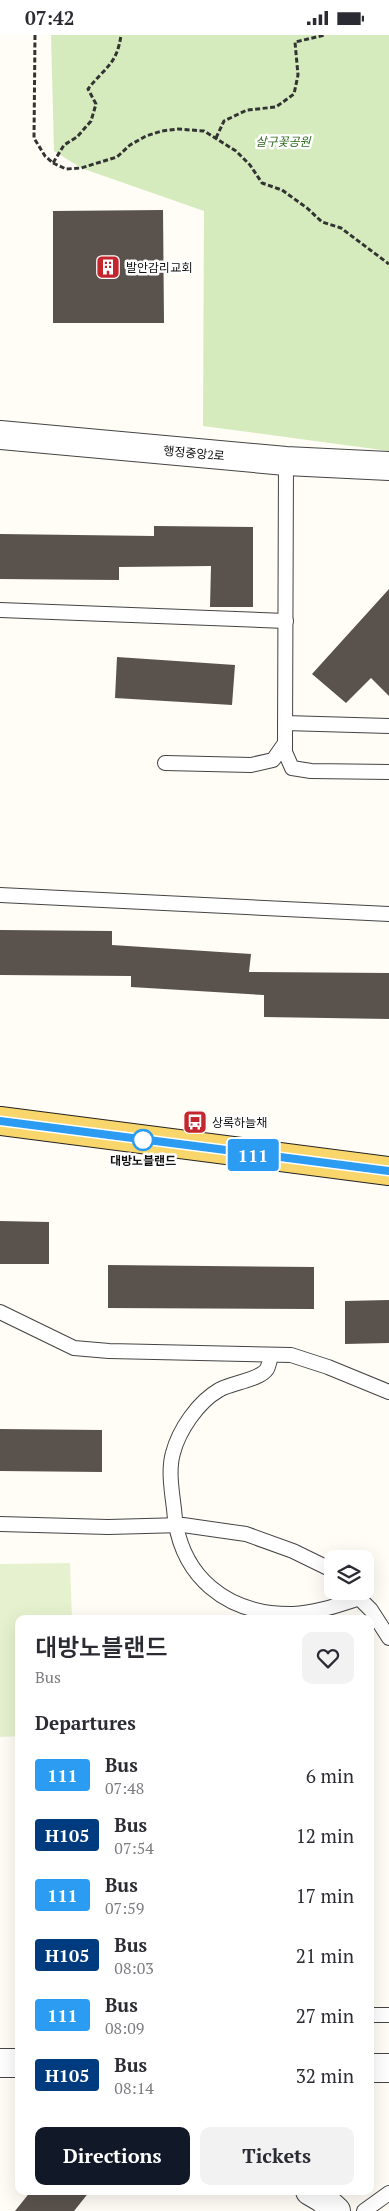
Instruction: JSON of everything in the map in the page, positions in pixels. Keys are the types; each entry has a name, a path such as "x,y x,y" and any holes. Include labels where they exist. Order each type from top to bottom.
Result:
{"main road":[{"path":"0,1121 389,1171"}],"street":[{"name":"행정중앙2로","path":"0,435 286,461 389,466"},
{"path":"0,2063 15,2063"},
{"path":"374,2068 389,2068"},
{"path":"317,2195 336,2211"}],"lane":[{"path":"286,461 285,752 292,768 311,771 389,772"},
{"path":"0,610 286,621"},
{"path":"285,723 389,726"},
{"path":"165,763 251,765 273,759 285,743"},
{"path":"0,895 389,914"},
{"path":"0,1313 74,1348 109,1351 291,1355 328,1367 389,1392"},
{"path":"271,1355 266,1370 256,1377 218,1390 198,1409 180,1431 172,1455 175,1525 179,1543 198,1577 230,1601 262,1610 294,1614 324,1609 345,1600"},
{"path":"0,1525 108,1527 175,1525 246,1534 293,1551 324,1566"},
{"path":"361,1600 385,1624 389,1638"},
{"path":"374,2015 389,2015"},
{"path":"364,2211 389,2193"}],"path":[{"path":"35,35 34,138 44,156 53,163 66,169 88,166 117,157 130,145 146,136 162,131 178,129 204,131 236,151 250,165 262,183 282,191 307,208 322,222 341,228 389,264"},
{"path":"53,163 64,145 77,137 91,121 96,104 88,89 108,68 118,51 121,35"},
{"path":"216,137 224,121 246,109 276,107 294,94 298,75 295,42 325,35"}],"green space":[{"name":"살구꽃공원","path":"51,35 389,35 389,451 203,426 204,211 81,168 54,151"},
{"path":"70,1563 72,1615 15,1615 15,1736 0,1737 0,1564"}],"building":[{"name":"발안감리교회","path":"163,210 164,323 53,323 53,211"},
{"path":"154,526 253,527 253,607 210,607 211,566 119,567 119,580 0,579 0,534 154,536"},
{"path":"389,589 389,696 371,678 346,703 312,674"},
{"path":"117,657 235,665 232,705 115,698"},
{"path":"0,930 112,931 112,945 251,954 249,972 389,973 389,1019 264,1017 264,995 131,987 131,976 0,975"},
{"path":"0,1221 49,1222 49,1264 0,1264"},
{"path":"108,1265 314,1267 314,1309 108,1308"},
{"path":"389,1300 389,1343 345,1344 345,1301"},
{"path":"0,1429 102,1430 102,1472 0,1471"},
{"path":"28,2195 87,2195 74,2211 15,2211"}],"bus line":[{"name":"111","path":"0,1121 389,1171"}],"place":[{"name":"발안감리교회","path":"108,267"},
{"name":"상록하늘채","path":"195,1122"},
{"name":"대방노블랜드","path":"143,1140"}]}
